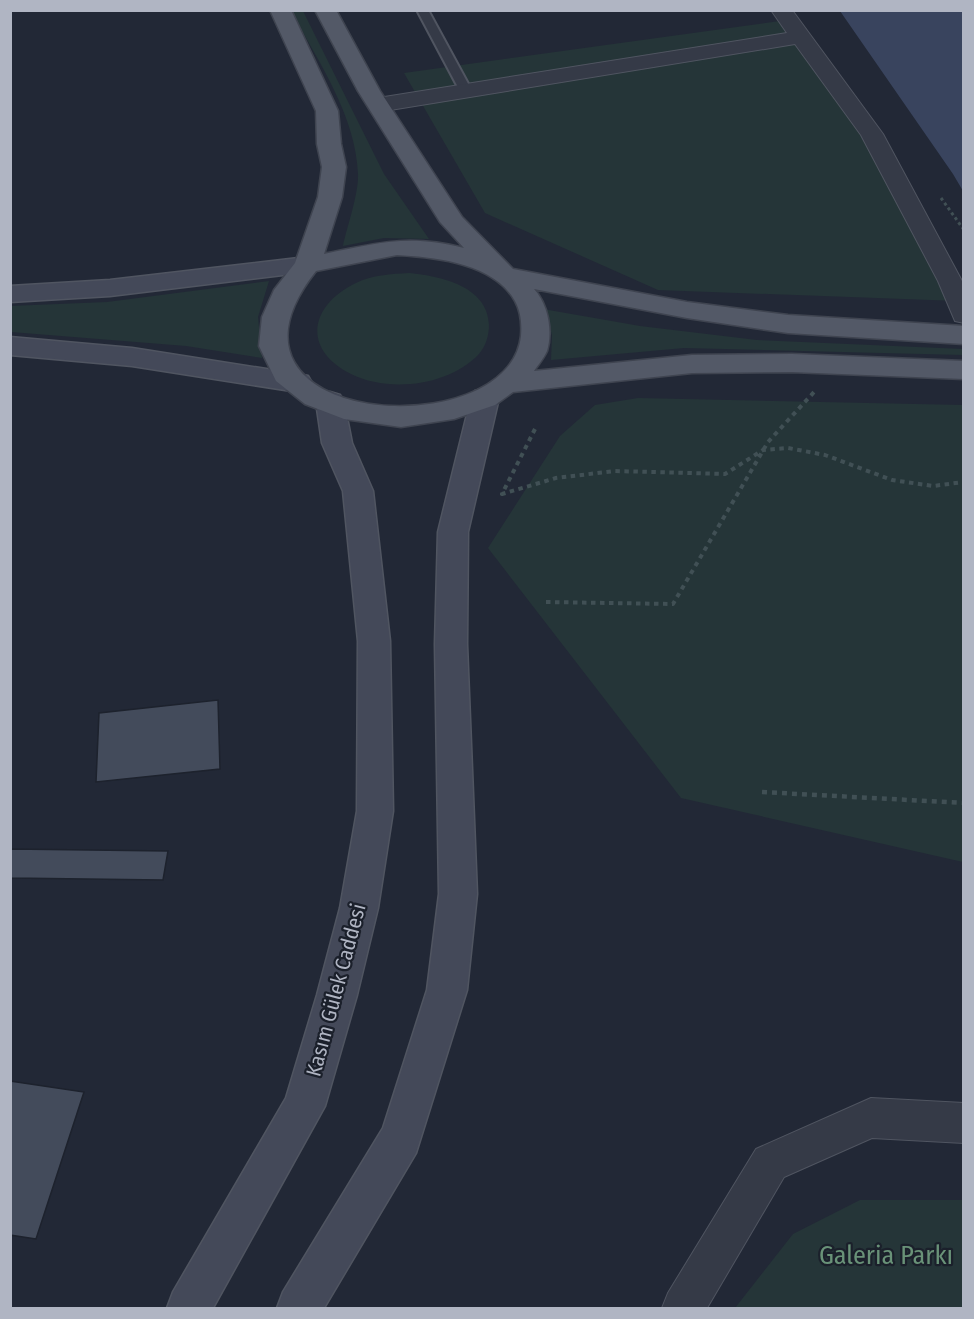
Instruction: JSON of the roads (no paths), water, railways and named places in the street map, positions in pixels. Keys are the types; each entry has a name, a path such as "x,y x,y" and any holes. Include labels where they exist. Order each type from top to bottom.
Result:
{"main road":[{"path":"280,10 327,111 329,144 334,167 330,197 307,266 287,290 275,317 273,345 286,374 315,397 354,412 401,417 444,412 495,390 517,375 533,351 536,322 527,297 452,222 374,98 325,10"},
{"path":"20,294 110,288 307,266 397,247 437,249 474,258 506,275 687,310 788,324 963,335"},
{"path":"10,346 132,357 298,383"},
{"path":"495,390 692,364 840,365 963,370"},
{"path":"299,1308 401,1138 447,990 458,894 451,644 453,532 495,390"},
{"name":"Kasım Gülek Caddesi","path":"189,1308 304,1106 337,995 359,908 375,811 374,641 358,491 337,443 330,402"}],"street":[{"path":"374,98 461,84 789,22 872,134 950,281 963,315"},
{"path":"683,1308 770,1163 871,1118 963,1123"}],"lane":[{"path":"428,12 461,84"}],"water":[{"path":"840,11 963,11 963,191 953,174"}],"park label":[{"name":"Galeria Parkı","path":"886,1255"}]}
